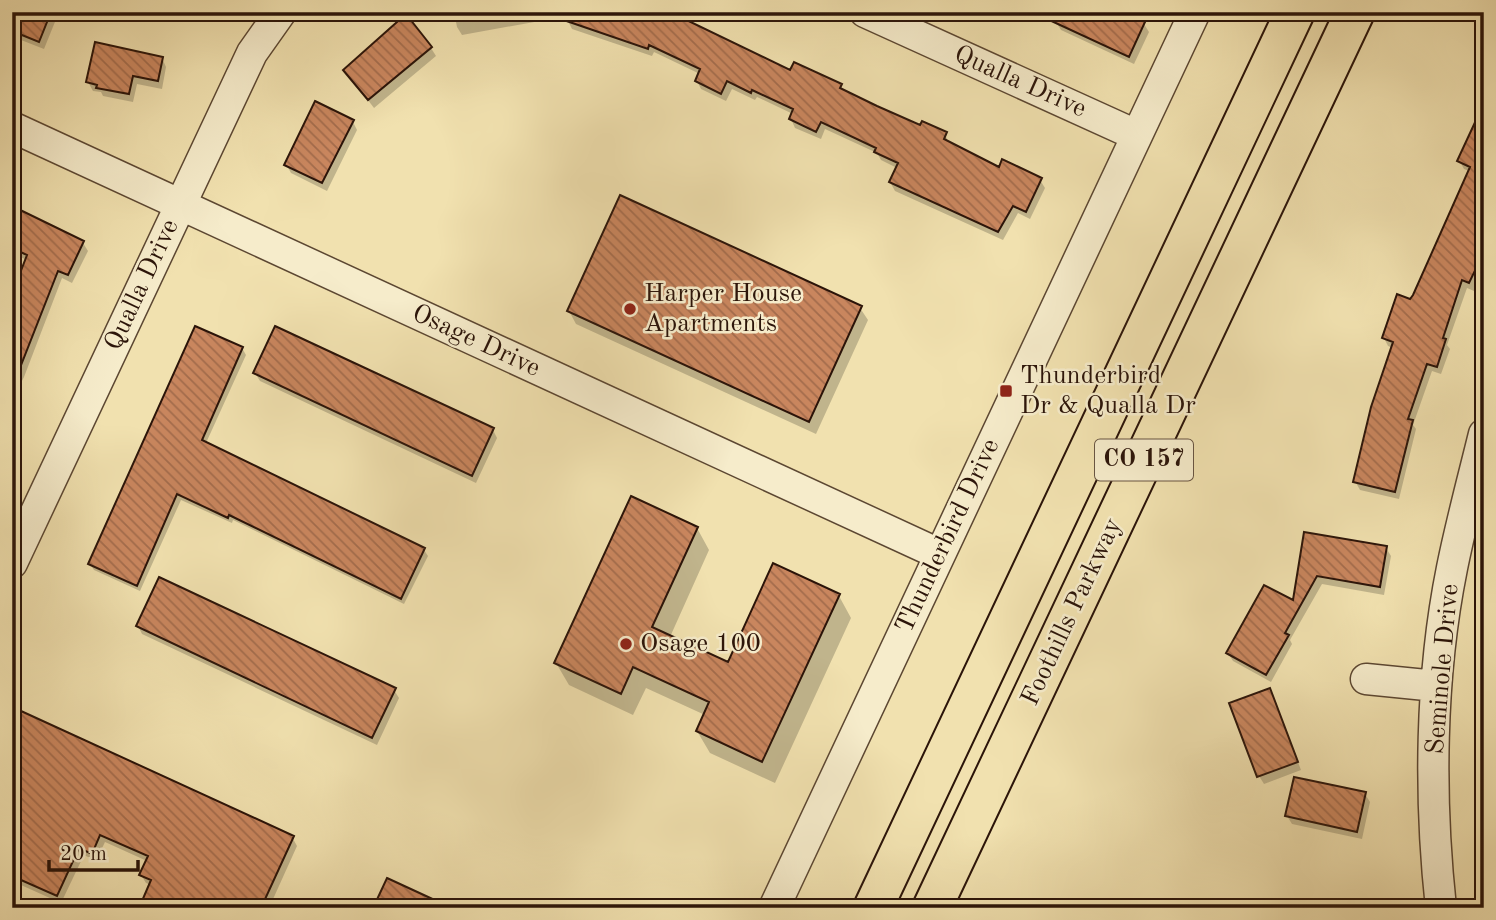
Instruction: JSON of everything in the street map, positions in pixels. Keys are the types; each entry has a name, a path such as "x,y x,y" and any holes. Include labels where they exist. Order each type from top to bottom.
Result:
{"highway":[{"name":"Foothills Parkway","path":"873,908 1295,12"},
{"name":"Foothills Parkway","path":"932,908 1355,12"}],"street":[{"name":"Qualla Drive","path":"12,563 252,53 281,12"},
{"name":"Qualla Drive","path":"865,12 1136,135"},
{"name":"Thunderbird Drive","path":"774,908 1195,12"},
{"name":"Osage Drive","path":"12,127 939,554"},
{"name":"Seminole Drive","path":"1441,908 1437,872 1433,743 1436,686 1452,570 1484,434"},
{"path":"1366,679 1436,686"}],"building":[{"path":"12,12 51,12 39,42 12,31"},
{"path":"553,12 670,12 790,70 794,62 842,84 840,88 877,106 920,125 922,121 947,132 944,139 999,167 1002,159 1042,178 1026,212 1013,206 998,232 889,182 898,163 874,152 876,148 821,122 816,132 789,119 793,109 727,81 721,94 695,81 700,69 649,45 648,49 552,16"},
{"path":"1032,12 1124,12 1145,22 1129,57"},
{"path":"406,14 432,47 368,100 343,70"},
{"path":"95,42 163,57 158,81 133,76 129,94 96,88 97,85 86,82"},
{"path":"315,101 354,120 322,183 284,165"},
{"path":"1484,103 1484,252 1469,283 1462,280 1443,338 1446,339 1437,367 1427,364 1408,419 1413,420 1395,492 1353,482 1371,407 1393,342 1382,338 1397,294 1410,299 1413,295 1470,167 1457,161"},
{"name":"Harper House Apartments","path":"620,195 862,306 809,422 567,311"},
{"path":"12,206 84,241 68,275 58,271 14,383 12,294 27,255 12,248"},
{"path":"195,326 243,347 202,440 425,548 401,599 229,515 228,518 177,494 137,586 88,564"},
{"path":"275,326 494,428 472,476 253,373"},
{"name":"Osage 100","path":"631,496 698,527 652,627 728,662 773,563 840,594 762,762 696,731 709,702 633,667 621,694 554,663"},
{"path":"1304,532 1387,546 1380,587 1317,576 1285,633 1289,635 1266,675 1226,653 1264,585 1293,600"},
{"path":"159,577 396,688 372,738 136,626"},
{"path":"1270,688 1298,762 1257,777 1229,703"},
{"path":"21,711 294,836 261,908 139,908 151,880 139,875 148,856 100,835 92,854 79,848 57,896 12,876 12,731"},
{"path":"1294,777 1366,792 1357,832 1285,816"},
{"path":"387,878 452,908 373,908"}],"place":[{"name":"Harper House Apartments","path":"630,309"},
{"name":"Thunderbird Dr & Qualla Dr","path":"1006,391"},
{"name":"Osage 100","path":"626,644"}]}
